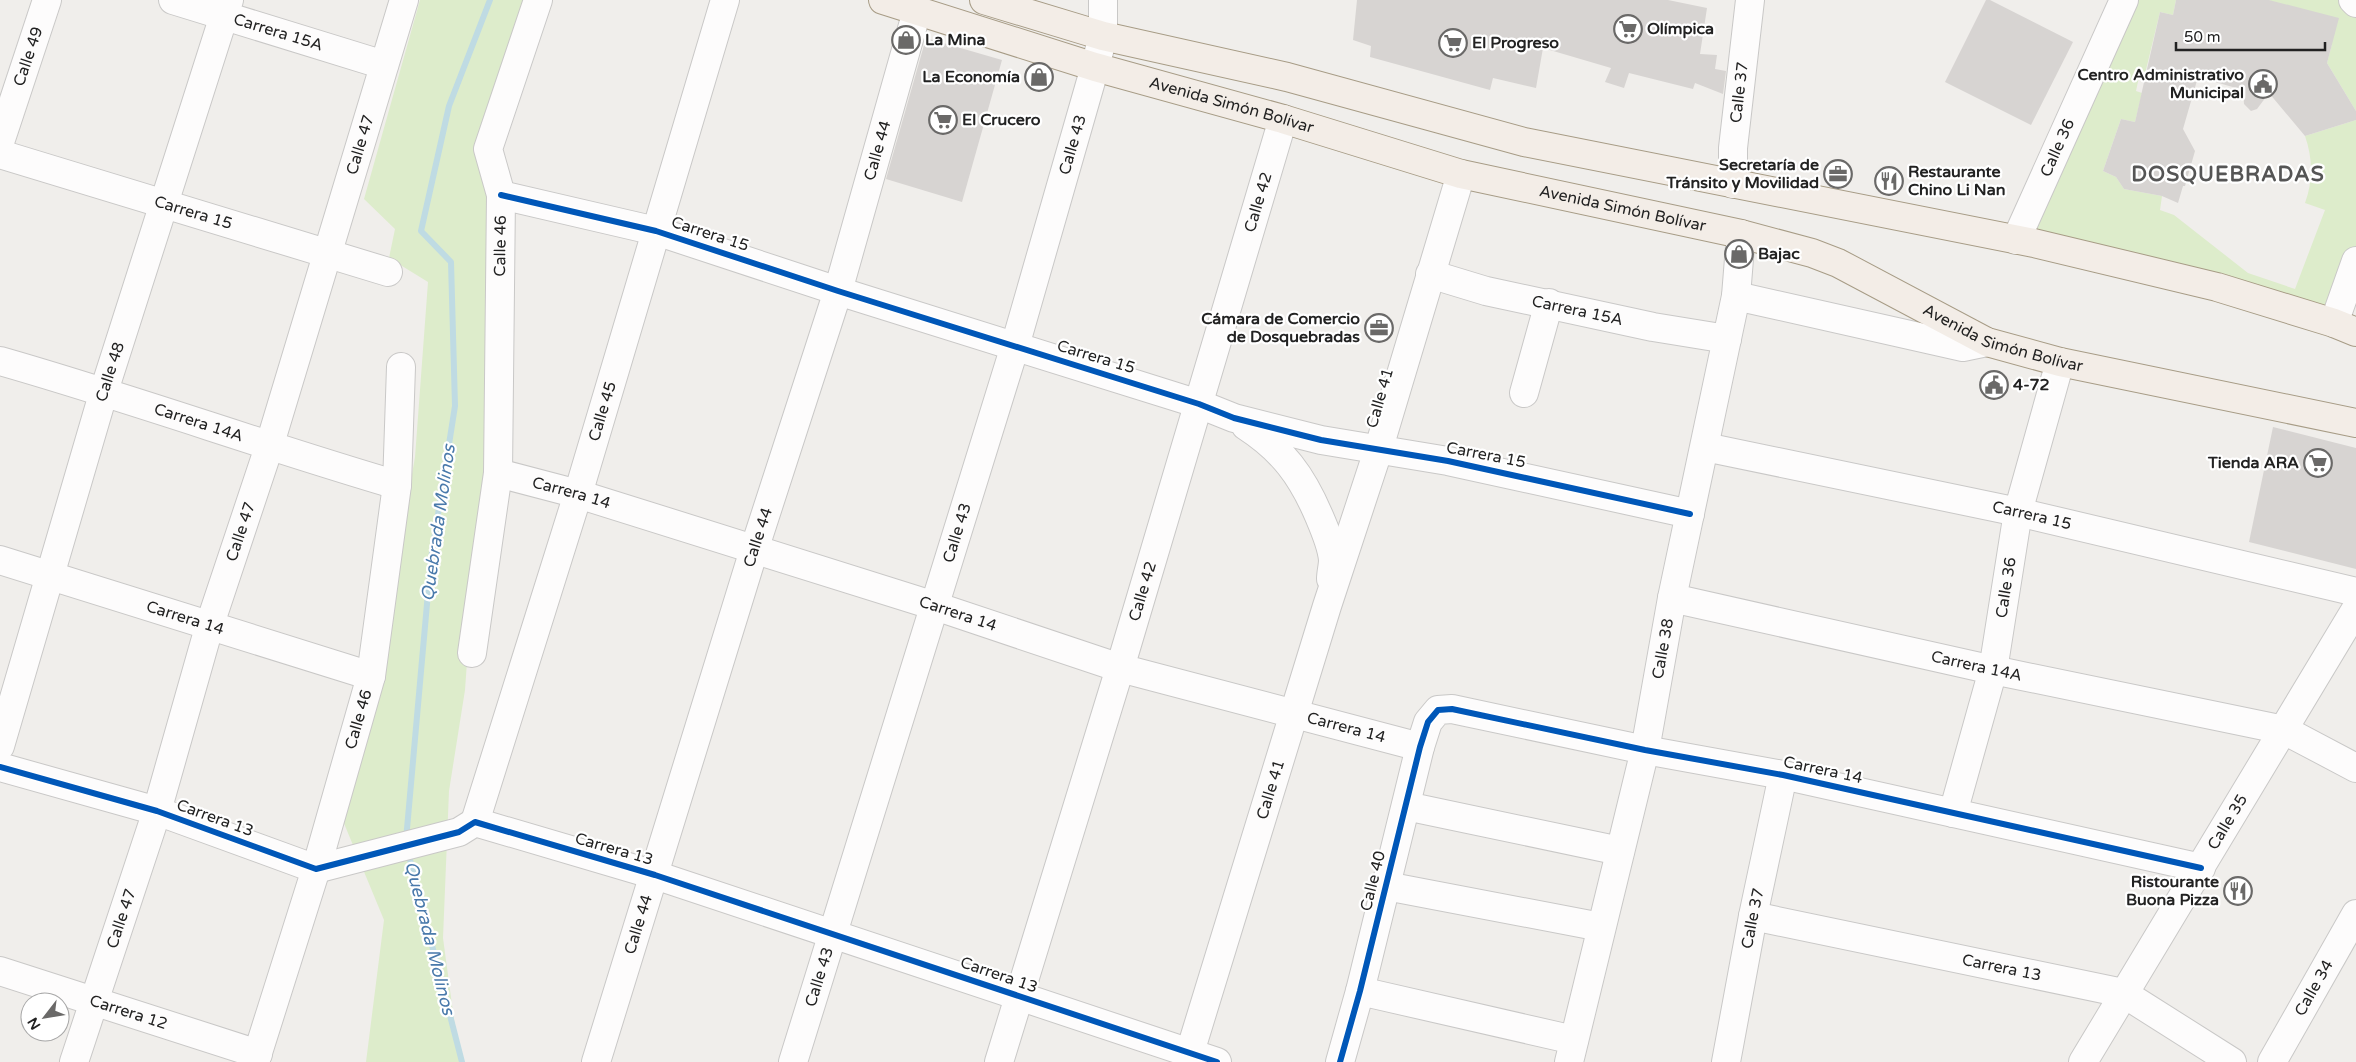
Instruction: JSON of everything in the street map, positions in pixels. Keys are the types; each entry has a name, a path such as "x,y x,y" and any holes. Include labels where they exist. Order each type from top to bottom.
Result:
{"main road":[{"name":"Avenida Simón Bolívar","path":"883,0 1095,67 1283,119 1461,174 1741,234 1812,253 1838,263 1987,342 2060,362 2356,424"},
{"path":"984,0 1102,36 1287,77 1524,142 2016,240 2217,287 2345,327"},
{"path":"917,11 1085,36 1102,36"}],"street":[{"name":"Calle 49","path":"0,142 47,0"},
{"name":"Carrera 15A","path":"173,0 226,8 384,65"},
{"name":"Calle 47","path":"74,1062 157,812 210,624 269,447 404,0"},
{"name":"Calle 46","path":"472,653 498,473 501,195 488,149 538,0"},
{"name":"Calle 45","path":"475,822 578,494 725,0"},
{"name":"Calle 43","path":"794,1062 832,932 1015,346 1095,67 1102,36 1103,0"},
{"name":"Calle 37","path":"1733,184 1733,148 1750,0"},
{"name":"Calle 36","path":"2016,240 2124,0"},
{"path":"2353,0 2356,3"},
{"name":"Calle 48","path":"0,746 104,391 226,8"},
{"name":"Calle 44","path":"596,1062 754,550 838,291 917,11"},
{"name":"Calle 42","path":"999,1062 1200,404 1283,119"},
{"name":"Carrera 15","path":"0,154 388,272"},
{"name":"Calle 41","path":"1188,1058 1327,606 1378,450 1461,174"},
{"name":"Carrera 15","path":"501,195 656,231 838,291 1200,404 1234,418 1321,440 1478,466 1690,514"},
{"name":"Calle 38","path":"1571,1051 1645,750 1672,598 1736,296 1741,234"},
{"path":"2345,327 2356,261"},
{"name":"Carrera 15A","path":"1430,274 1486,291 1549,303 1653,327 1727,339"},
{"path":"1736,296 1964,348 1987,342"},
{"path":"1524,393 1549,303"},
{"name":"Carrera 14A","path":"0,361 104,391 269,447 397,485"},
{"name":"Calle 36","path":"1953,813 1993,670 2018,512 2060,362"},
{"name":"Calle 46","path":"257,1058 316,869 371,676 397,485 401,367"},
{"path":"1234,418 1273,446 1297,473 1310,496 1326,532 1333,560 1327,606"},
{"name":"Carrera 15","path":"1705,447 2018,512 2356,592"},
{"name":"Carrera 14","path":"498,473 578,494 935,606 1120,668 1420,747"},
{"name":"Carrera 14","path":"0,560 210,624 371,676"},
{"name":"Carrera 14A","path":"1672,598 1993,670 2284,730"},
{"name":"Calle 35","path":"2083,1062 2123,992 2201,868 2356,609"},
{"name":"Carrera 14","path":"1438,710 1452,709 1645,750 1783,775 2201,868"},
{"name":"Calle 40","path":"1340,1062 1360,992 1420,747 1428,722 1438,710"},
{"path":"2284,730 2356,768"},
{"name":"Carrera 13","path":"0,768 157,812 316,869"},
{"name":"Calle 37","path":"1726,1062 1753,916 1783,775"},
{"path":"1406,806 1620,850"},
{"path":"316,869 459,832 475,822"},
{"name":"Carrera 13","path":"475,822 655,875 832,932 1019,996 1188,1058 1217,1062"},
{"path":"1386,886 1601,928"},
{"name":"Calle 34","path":"2272,1062 2356,914"},
{"name":"Carrera 13","path":"1753,916 2123,992 2232,1062"},
{"name":"Carrera 12","path":"0,970 94,1000 257,1058"},
{"path":"1360,992 1571,1051"}],"green space":[{"path":"420,0 526,0 488,195 488,447 476,535 465,690 449,791 443,938 458,1049 464,1062 366,1062 384,920 343,821 389,652 391,596 415,457 428,282 389,258 395,229 364,199"},
{"path":"2124,0 2176,0 2173,15 2160,12 2144,78 2139,77 2136,91 2142,93 2135,122 2121,119 2103,171 2116,177 2124,189 2162,196 2160,210 2174,215 2248,273 2295,289 2325,210 2305,203 2310,186 2311,170 2310,153 2305,136 2356,120 2356,261 2334,323 2016,240"},
{"path":"2269,0 2353,0 2356,3 2356,111 2327,63 2332,44"}],"building":[{"path":"1357,0 1668,0 1707,8 1700,54 1717,55 1715,69 1726,71 1723,94 1695,83 1693,89 1629,73 1624,88 1605,82 1611,68 1543,48 1536,88 1493,78 1490,90 1370,57 1371,46 1353,40"},
{"path":"1986,0 1990,0 2073,42 2031,125 1945,82"},
{"name":"Centro Administrativo Municipal","path":"2176,0 2269,0 2339,18 2327,63 2356,111 2356,120 2305,136 2269,93 2257,109 2251,111 2244,104 2243,90 2198,77 2183,129 2195,151 2178,203 2162,196 2124,189 2116,177 2103,171 2121,119 2135,122 2160,12 2173,15"},
{"name":"El Crucero","path":"926,38 1002,60 962,202 886,179"},
{"path":"2273,427 2356,448 2356,569 2249,542"}],"waterway":[{"name":"Quebrada Molinos","path":"406,840 431,559 455,406 451,262 421,231 449,106 490,0"},
{"name":"Quebrada Molinos","path":"408,852 462,1062"}],"cycle path":[{"path":"501,195 656,231 838,291 1199,404 1234,418 1321,440 1448,461 1690,514"},
{"path":"1340,1062 1360,991 1420,747 1428,722 1438,710 1452,709 1645,750 1783,775 2201,868"},
{"path":"0,767 157,811 316,869 459,832 475,822 655,875 1217,1062"}],"place":[{"name":"Olímpica","path":"1628,29"},
{"name":"La Mina","path":"906,40"},
{"name":"El Progreso","path":"1453,43"},
{"name":"La Economía","path":"1039,77"},
{"name":"Centro Administrativo Municipal","path":"2263,84"},
{"name":"El Crucero","path":"943,120"},
{"name":"Secretaría de Tránsito y Movilidad","path":"1838,174"},
{"name":"Restaurante Chino Li Nan","path":"1889,181"},
{"name":"Bajac","path":"1739,254"},
{"name":"Cámara de Comercio de Dosquebradas","path":"1379,328"},
{"name":"4-72","path":"1994,385"},
{"name":"Tienda ARA","path":"2318,463"},
{"name":"Ristourante Buona Pizza","path":"2238,891"}],"district":[{"name":"DOSQUEBRADAS","path":"2228,174"}]}
